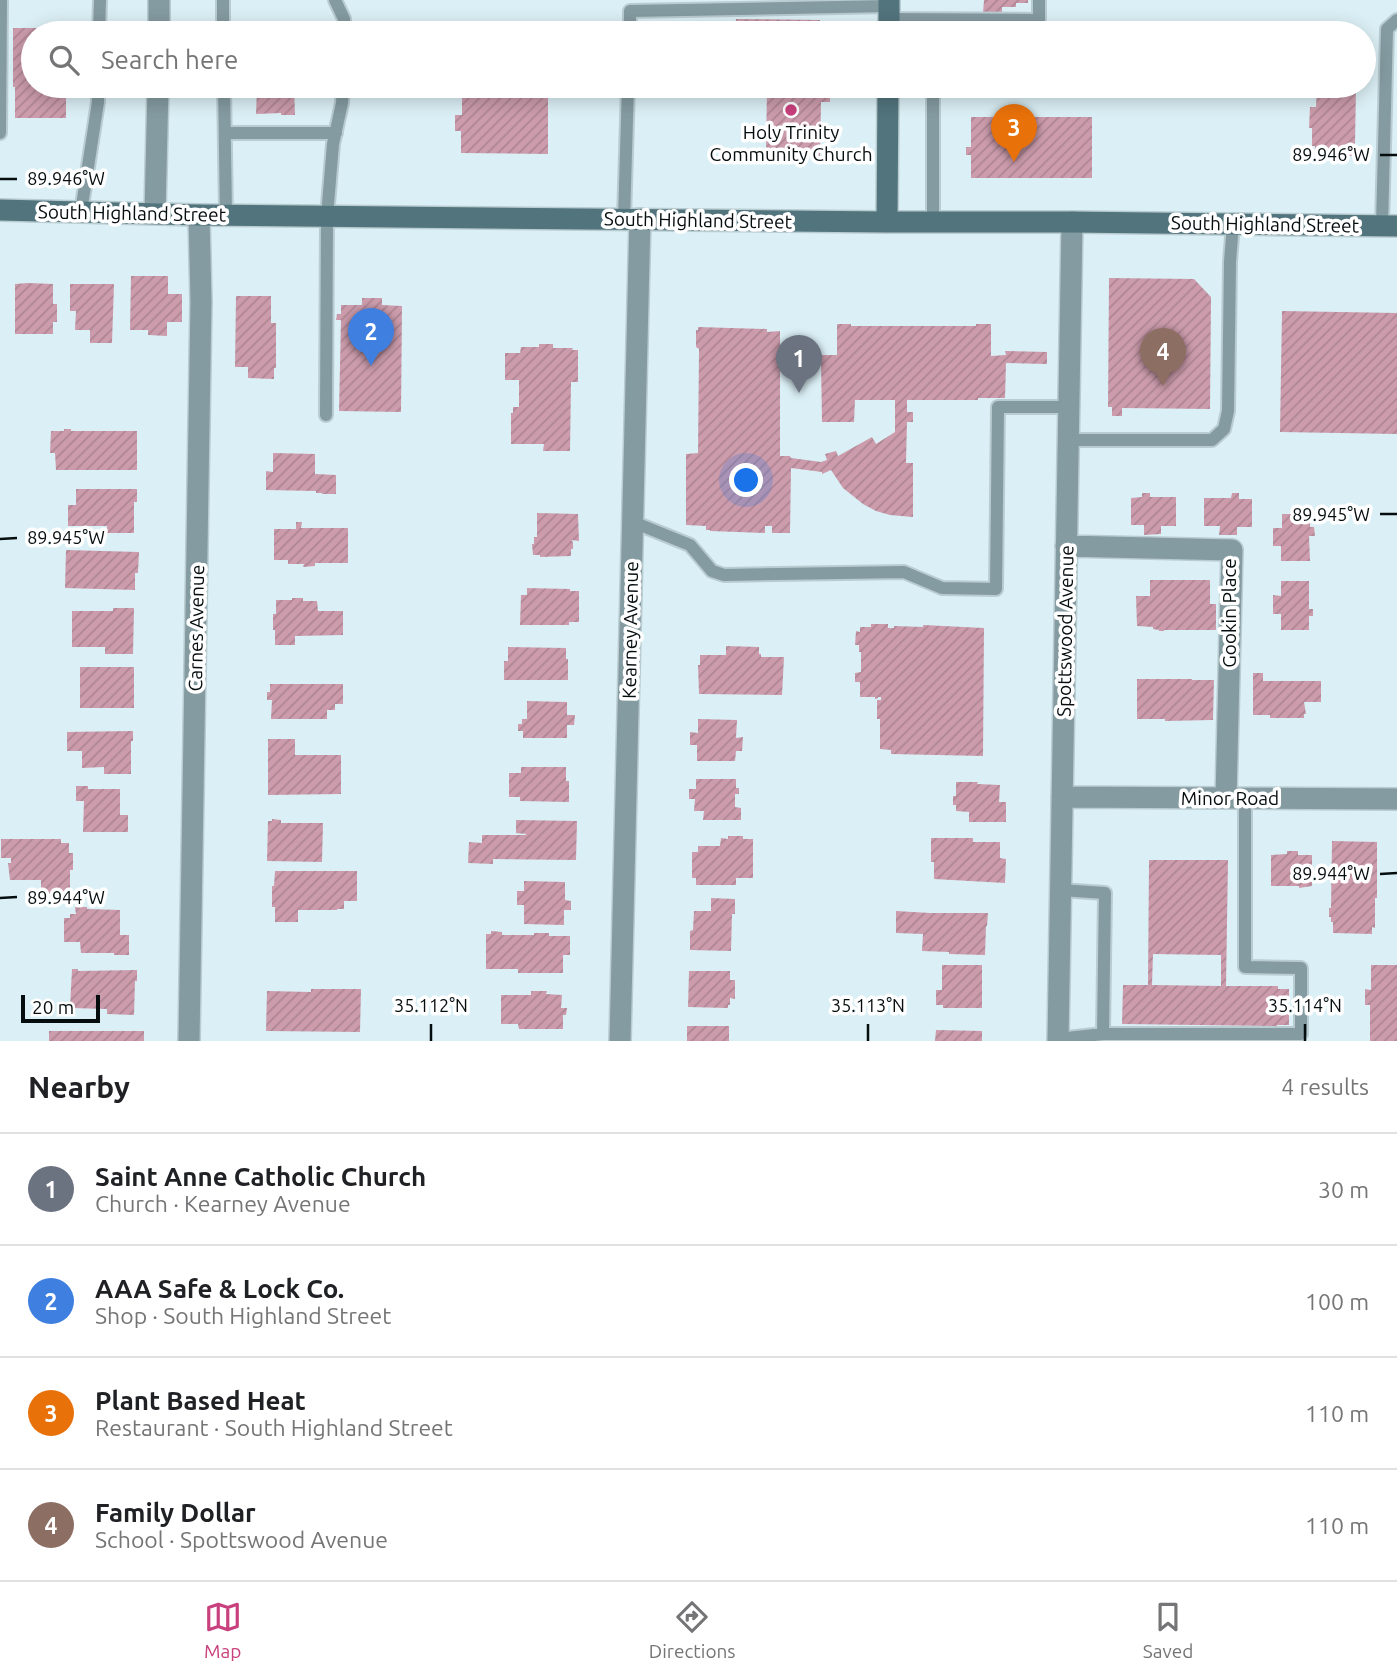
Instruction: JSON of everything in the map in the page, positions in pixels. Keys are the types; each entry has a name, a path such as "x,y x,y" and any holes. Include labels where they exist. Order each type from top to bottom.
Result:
{"main road":[{"path":"887,222 888,98"},
{"name":"South Highland Street","path":"0,210 199,215 1390,226"}],"street":[{"path":"159,0 159,21"},
{"path":"155,213 158,98"},
{"name":"Carnes Avenue","path":"189,1041 200,343 199,215"},
{"name":"Kearney Avenue","path":"620,1041 632,522 632,219"},
{"name":"Spottswood Avenue","path":"1058,1040 1072,222"},
{"name":"Gookin Place","path":"1066,546 1232,550 1236,798"},
{"name":"Minor Road","path":"1062,797 1397,799"}],"lane":[{"path":"0,132 1,0"},
{"path":"99,21 100,0"},
{"path":"223,0 223,21"},
{"path":"335,0 344,21"},
{"path":"630,21 630,12 1039,20 1039,0"},
{"path":"1390,226 1387,29 1397,20"},
{"path":"81,212 98,98"},
{"path":"224,98 226,215"},
{"path":"326,415 327,216 335,133 342,98"},
{"path":"628,98 632,219"},
{"path":"933,98 933,222"},
{"path":"225,134 335,133"},
{"path":"1068,440 1212,440 1224,429 1228,411 1233,224"},
{"path":"632,522 690,545 712,571 724,575 904,572 942,588 996,589 998,407 1068,407"},
{"path":"1058,1040 1103,1034 1301,1034 1301,968 1245,967 1236,798"},
{"path":"1060,890 1105,893 1103,1034"}],"building":[{"path":"984,0 1028,0 1028,3 1016,3 1016,7 1002,7 1002,13 983,13"},
{"path":"736,19 820,20 820,21"},
{"path":"13,28 21,28 21,98 66,98 66,118 15,118"},
{"path":"257,98 294,98 295,115 256,114"},
{"path":"462,98 548,98 548,154 461,153 461,131 455,131 455,115 462,115"},
{"path":"767,98 830,98 830,102 821,102 820,156 766,155"},
{"path":"1316,98 1356,98 1353,156 1315,155 1312,128 1309,128 1310,107 1316,107"},
{"path":"971,117 1092,117 1092,178 971,178 971,155 966,155 966,147 971,147"},
{"path":"131,276 168,276 168,294 182,294 182,322 167,322 167,336 148,335 148,330 130,330"},
{"path":"1109,278 1194,279 1211,297 1210,409 1122,408 1122,416 1112,416 1112,407 1108,407"},
{"path":"15,284 53,284 57,322 53,322 53,334 15,334"},
{"path":"70,284 114,284 112,343 90,343 90,330 75,330 76,311 70,311"},
{"path":"236,296 271,296 271,323 276,323 274,379 248,378 248,367 235,367"},
{"path":"362,298 382,298 382,305 402,306 401,412 339,411 341,320 336,320 337,314 341,314 341,305 362,305"},
{"path":"1282,311 1397,313 1397,434 1280,432"},
{"path":"837,324 991,324 991,356 1006,355 1005,351 1047,352 1047,364 1006,363 1005,398 907,400 907,412 913,412 913,422 907,422 906,463 913,463 913,517 890,515 863,504 843,488 831,470 822,474 791,468 790,533 772,533 772,526 765,526 765,533 710,531 706,530 706,526 686,525 686,454 698,453 698,327 780,331 780,456 821,462 827,460 825,454 836,451 838,456 872,437 876,444 895,432 895,400 855,400 854,422 822,422 819,357 837,355"},
{"path":"539,344 553,344 553,348 578,350 578,382 571,382 570,451 543,451 544,444 511,444 511,413 513,407 519,407 519,380 505,380 505,353 520,353 521,347 539,347"},
{"path":"51,431 137,431 137,470 56,470 55,453 50,453"},
{"path":"273,453 315,454 315,474 336,475 336,494 266,490 266,471 273,472"},
{"path":"76,489 137,489 137,502 134,502 134,533 107,533 107,526 68,526 68,505 76,505"},
{"path":"1142,493 1150,493 1150,497 1176,497 1176,526 1161,526 1161,534 1144,535 1144,525 1131,525 1131,498 1142,497"},
{"path":"1232,493 1239,493 1239,499 1252,499 1252,527 1237,527 1237,535 1219,535 1220,526 1204,526 1204,498 1231,498"},
{"path":"537,513 578,514 579,541 571,540 571,556 533,555 532,544 534,537 537,537"},
{"path":"1282,514 1310,514 1310,527 1314,527 1315,536 1309,536 1310,561 1281,561 1281,546 1273,546 1273,528 1282,528"},
{"path":"296,522 302,522 301,528 348,528 348,563 315,563 315,566 303,567 304,564 288,564 288,560 274,560 274,529 296,529"},
{"path":"66,550 139,552 135,590 65,588"},
{"path":"1150,580 1210,580 1210,604 1216,604 1216,630 1159,631 1153,627 1137,626 1136,596 1150,596"},
{"path":"1281,581 1309,581 1309,609 1313,609 1313,616 1309,616 1309,630 1281,630 1281,614 1273,614 1273,595 1281,596"},
{"path":"527,588 579,591 579,622 569,622 569,625 520,625 521,595 527,595"},
{"path":"292,598 317,601 318,611 343,611 343,635 295,636 295,645 275,645 273,614 276,614 276,600"},
{"path":"113,608 134,608 133,654 105,654 105,647 72,647 72,611 113,611"},
{"path":"871,624 888,624 888,628 923,625 984,628 983,756 891,754 891,750 880,749 877,700 881,700 881,697 860,697 860,682 855,682 855,673 861,672 861,652 859,645 855,645 856,631 860,632 860,627 871,627"},
{"path":"726,646 759,647 761,657 784,657 782,695 699,694 700,655 726,655"},
{"path":"508,647 566,648 568,680 504,680 504,661 508,661"},
{"path":"80,667 134,667 134,708 80,708"},
{"path":"1253,673 1263,673 1263,681 1321,681 1321,702 1304,702 1304,718 1253,715"},
{"path":"1137,679 1214,680 1213,720 1137,719"},
{"path":"270,684 343,684 343,704 335,704 335,710 327,710 327,719 271,719 272,700 267,700"},
{"path":"527,701 567,702 567,715 575,715 574,725 567,725 567,738 523,738 523,731 518,731 518,724 522,724 522,719 527,719"},
{"path":"698,719 737,720 736,738 743,737 742,751 736,751 735,761 697,761 697,745 690,745 690,732 698,733"},
{"path":"133,731 131,774 104,774 104,767 82,768 82,751 67,751 67,732"},
{"path":"268,739 295,739 295,755 341,755 341,794 268,795"},
{"path":"521,767 566,767 569,802 520,801 520,797 509,797 509,773 521,773"},
{"path":"696,779 736,779 739,794 735,794 735,807 741,808 741,820 703,820 704,811 694,811 695,799 689,799 689,789 696,789"},
{"path":"956,782 1000,785 999,802 1006,802 1006,822 969,822 969,812 956,811 956,805 953,805"},
{"path":"76,786 88,786 88,789 120,789 120,815 128,815 128,832 83,832 84,801 76,801"},
{"path":"281,820 281,823 323,823 322,862 267,861 268,821"},
{"path":"516,820 577,821 576,860 493,859 493,864 468,863 469,842 482,843 482,835 526,835 516,833"},
{"path":"728,836 753,839 753,878 736,878 736,885 696,885 696,878 692,878 692,852 698,852 698,846 720,846 721,838 728,839"},
{"path":"931,838 973,838 973,842 1000,842 1000,858 1006,859 1005,883 934,879"},
{"path":"1,839 61,839 61,843 69,843 69,853 73,853 70,894 41,894 41,880 10,880 8,863 11,863 11,858 1,858"},
{"path":"1332,841 1377,842 1377,898 1375,928 1372,927 1372,934 1333,933 1333,922 1329,917"},
{"path":"1287,851 1298,851 1298,855 1312,855 1312,886 1271,886 1271,855 1287,854"},
{"path":"1149,860 1228,860 1226,986 1278,986 1278,989 1289,989 1289,1025 1122,1024 1123,985 1148,985","holes":["1153,954 1221,955 1221,986 1152,985"]},
{"path":"275,871 357,871 357,901 344,901 344,909 298,910 298,922 275,922 272,886"},
{"path":"524,881 565,882 565,900 571,901 571,910 564,910 564,925 524,924 524,905 517,905 517,891 524,891"},
{"path":"711,898 735,899 731,951 690,950 694,911 711,911"},
{"path":"75,907 120,910 120,935 129,935 129,955 81,953 80,942 64,942 64,918 76,914"},
{"path":"896,911 988,913 985,955 922,951 923,934 896,933"},
{"path":"491,931 502,932 502,935 549,933 549,936 570,936 570,955 563,955 563,973 518,973 518,969 486,969 486,934 491,934"},
{"path":"942,965 982,965 982,1008 943,1008 943,1005 936,1005 936,990 942,990"},
{"path":"1371,965 1397,965 1397,1041 1370,1041 1370,1005 1365,1005 1365,989 1371,990"},
{"path":"72,969 137,970 134,1015 107,1014 107,1009 70,1008"},
{"path":"689,971 730,971 730,980 735,980 735,999 730,998 728,1008 688,1007"},
{"path":"311,989 361,989 360,1032 266,1031 267,991 311,992"},
{"path":"531,991 562,995 561,1008 567,1008 566,1015 563,1015 563,1029 519,1029 518,1024 501,1024 501,995 531,995"},
{"path":"687,1026 729,1026 729,1041 687,1041"},
{"path":"936,1030 982,1031 982,1041 935,1041"},
{"path":"49,1031 144,1031 144,1041 49,1041"}],"place":[{"name":"Holy Trinity Community Church","path":"791,110"},
{"name":"Plant Based Heat","path":"1014,162"},
{"name":"AAA Safe & Lock Co.","path":"371,366"},
{"name":"Family Dollar","path":"1163,386"},
{"name":"Saint Anne Catholic Church","path":"799,393"}]}
